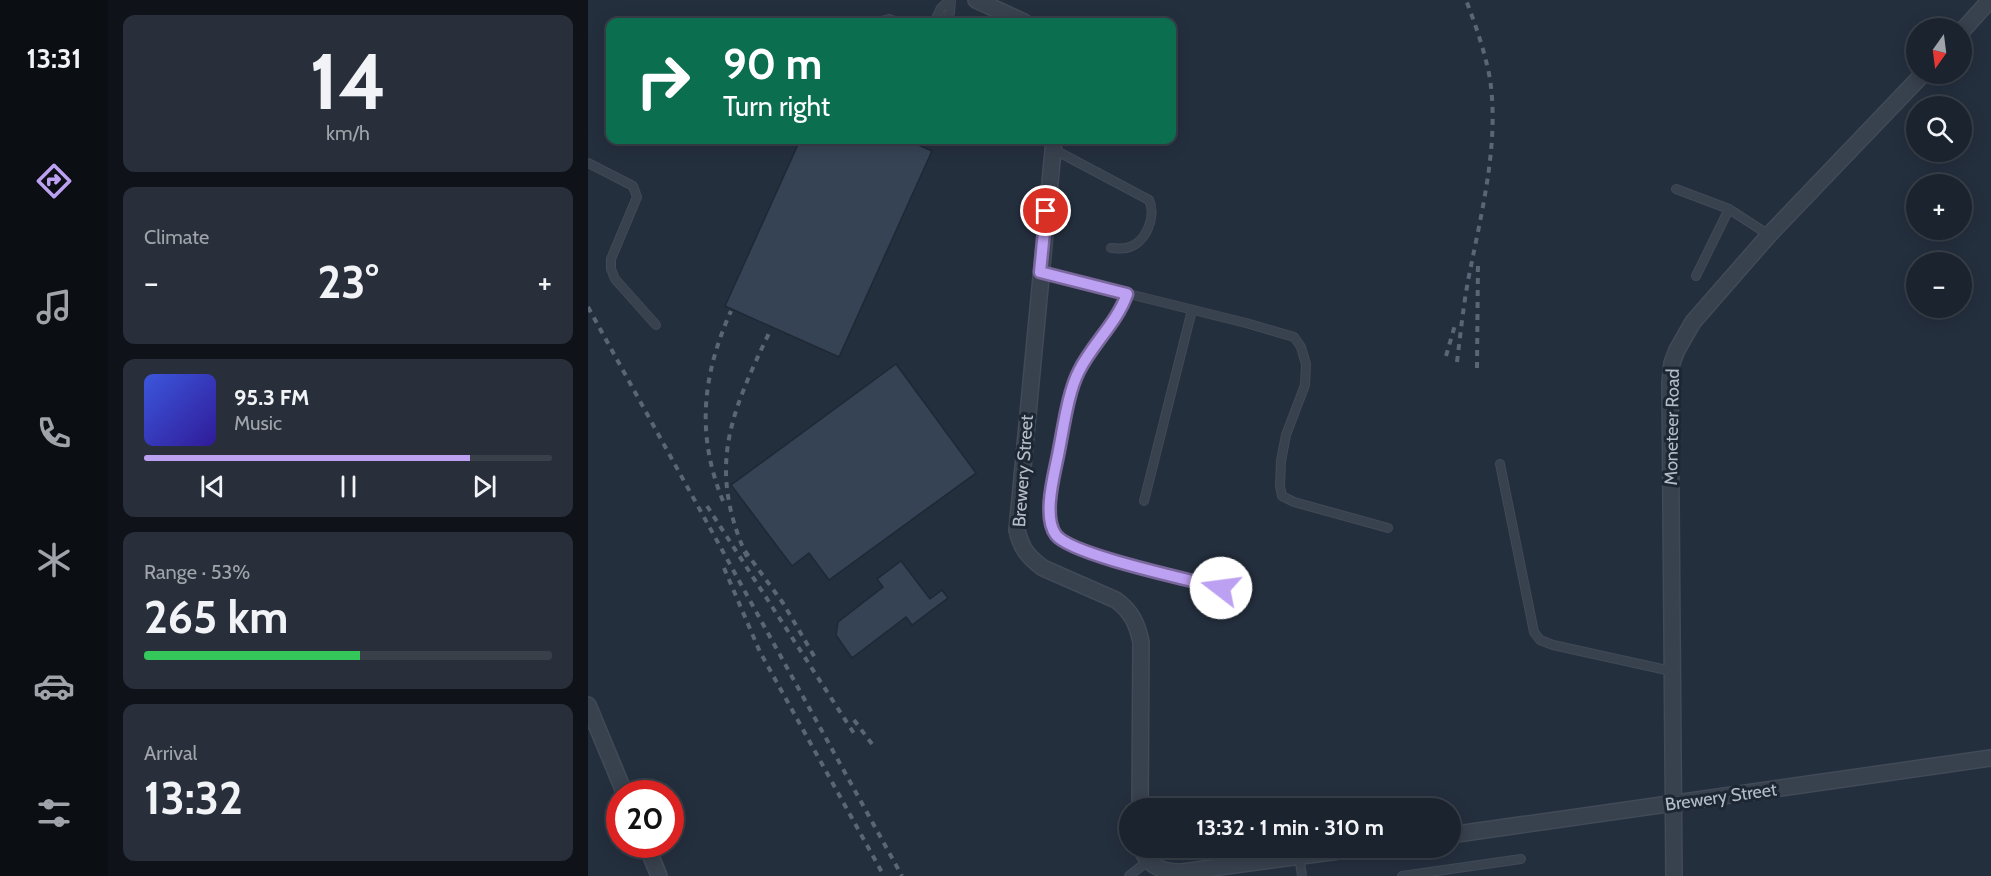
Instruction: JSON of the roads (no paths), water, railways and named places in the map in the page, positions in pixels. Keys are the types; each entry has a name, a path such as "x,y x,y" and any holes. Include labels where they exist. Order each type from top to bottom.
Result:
{"street":[{"path":"976,0 1015,18"},
{"path":"1972,20 1990,0"},
{"name":"Moneteer Road","path":"1674,876 1671,670 1670,382 1672,363 1694,322 1769,235 1913,84"},
{"name":"Brewery Street","path":"1053,144 1017,530 1019,542 1033,561 1043,568 1116,600 1132,615 1141,642 1140,798"},
{"path":"588,705 619,780"},
{"name":"Brewery Street","path":"1461,833 1991,758"},
{"path":"652,858 659,876"},
{"path":"1147,858 1155,867 1182,872 1284,858"}],"lane":[{"path":"936,18 941,8 951,0"},
{"path":"948,18 951,0"},
{"path":"1053,144 1149,200 1152,207 1148,229 1137,243 1126,248 1111,248"},
{"path":"588,163 633,186 637,197 611,260 611,269 615,279 656,325"},
{"path":"1676,189 1729,209 1769,235"},
{"path":"1696,276 1729,209"},
{"path":"1040,272 1294,337 1301,347 1306,364 1305,385 1286,435 1281,461 1282,496 1294,502 1388,528"},
{"path":"1127,294 1118,315 1089,353 1078,373 1052,483 1050,517 1056,535 1067,544 1115,560 1221,588"},
{"path":"1144,501 1192,310"},
{"path":"1500,464 1534,632 1540,640 1553,645 1671,670"},
{"path":"1129,876 1141,858"},
{"path":"1299,858 1302,876"},
{"path":"1402,876 1521,859"}],"railway":[{"path":"1457,362 1466,290 1488,173 1493,126 1488,69 1466,0"},
{"path":"1477,368 1478,260"},
{"path":"588,307 902,876"},
{"path":"723,501 714,477 709,453 706,406 714,359 731,311"},
{"path":"1446,356 1455,325"},
{"path":"747,557 735,525 728,495 726,467 735,414 771,329"},
{"path":"707,506 855,735"},
{"path":"745,551 783,603 817,661"},
{"path":"724,568 760,652 884,876"},
{"path":"854,720 872,744"}]}
